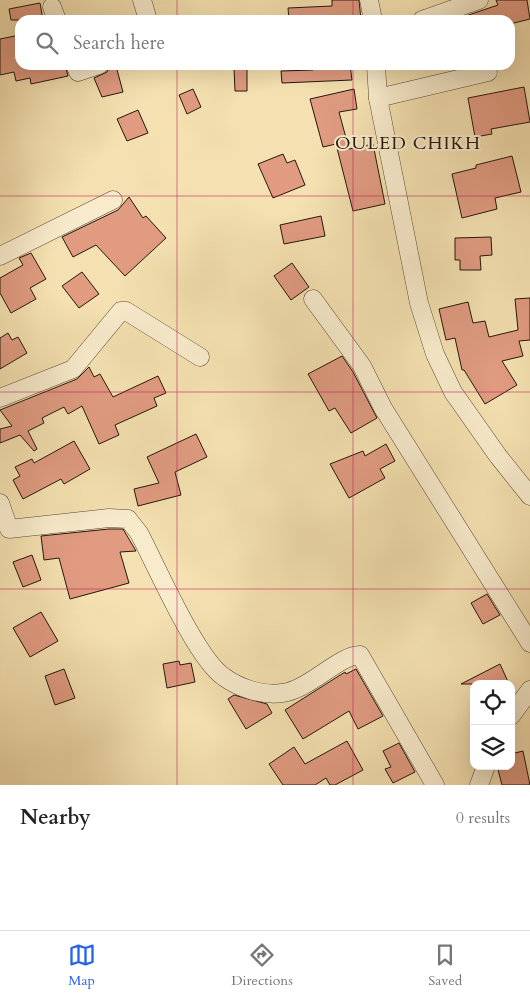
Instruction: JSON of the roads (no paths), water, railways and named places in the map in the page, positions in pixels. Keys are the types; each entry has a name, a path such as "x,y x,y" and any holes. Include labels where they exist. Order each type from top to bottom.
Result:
{"street":[{"path":"142,0 146,15"},
{"path":"369,0 372,15"},
{"path":"436,15 479,0"},
{"path":"376,70 378,98 419,303 435,354 453,392 498,456 530,496"},
{"path":"378,98 488,72"},
{"path":"0,256 113,200"},
{"path":"313,299 340,333 362,366 383,408 530,643"},
{"path":"0,398 7,397 73,370 121,311 126,311 200,357"},
{"path":"0,503 4,531 110,518 128,518 140,533 196,644 223,677 240,686 258,692 282,694 307,685 350,658 360,656 434,785"},
{"path":"515,711 530,690"},
{"path":"479,785 485,770"}],"district":[{"name":"OULED CHIKH","path":"408,143"}]}
